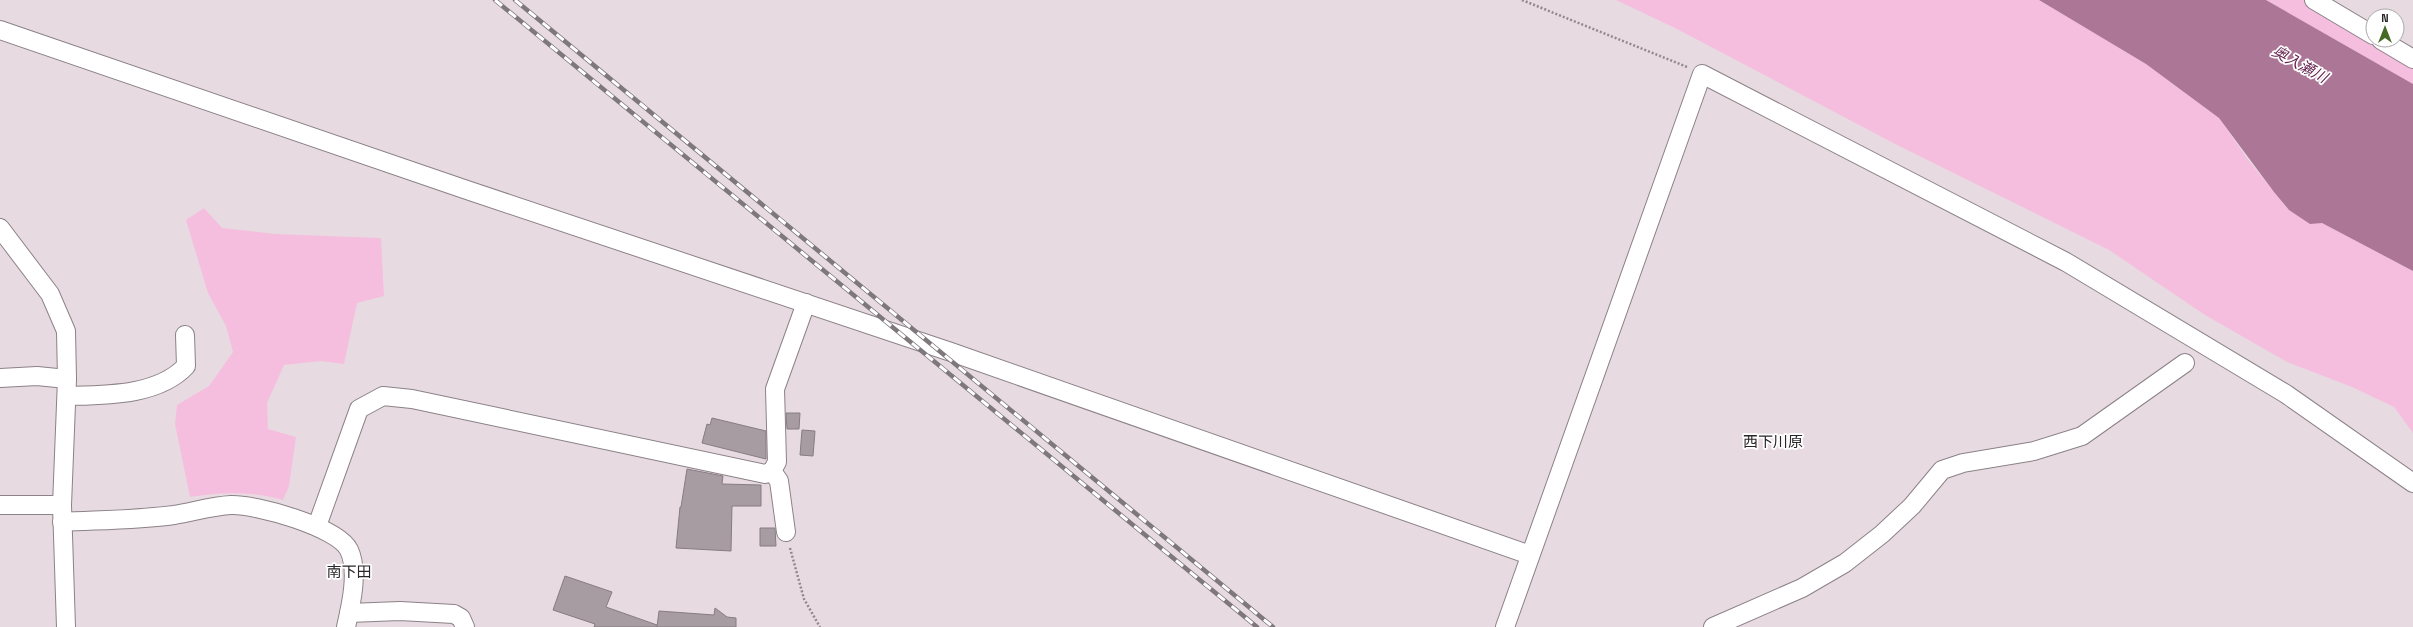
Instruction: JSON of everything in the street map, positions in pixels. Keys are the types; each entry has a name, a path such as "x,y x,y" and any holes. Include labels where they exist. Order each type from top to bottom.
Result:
{"street":[{"path":"2314,0 2365,30"},
{"path":"0,30 464,189 806,303 1530,555"},
{"path":"2394,48 2413,59"},
{"path":"1505,627 1702,74 2066,262 2286,394 2413,483"},
{"path":"0,228 50,294 60,314 66,331 68,350 62,514 66,627"},
{"path":"317,526 359,409 383,396 412,399 765,474 772,471 777,462 775,388 806,303"},
{"path":"0,378 37,376 67,387 108,395 152,386 177,375 186,366 185,335"},
{"path":"1713,627 1802,588 1845,562 1882,534 1912,506 1942,470 1963,463 2034,451 2082,436 2184,363"},
{"path":"772,471 779,482 786,532"},
{"path":"0,505 62,514 173,515 230,505 246,506 317,526 339,537 348,548 352,559 347,620 400,611 454,614 461,618 466,627"}],"path":[{"path":"1522,0 1702,74"},
{"path":"786,532 794,568 804,599 820,627"}],"shaded area":[{"path":"1616,0 2039,0 2146,64 2219,118 2249,161 2289,210 2322,223 2413,271 2413,433 2394,407 2352,387 2287,362 2205,315 2109,250 1897,145 1675,28"},
{"path":"2266,0 2303,0 2365,37 2365,48 2383,48 2413,66 2413,84"},
{"path":"204,208 222,228 275,234 381,238 384,296 357,303 344,364 321,361 284,365 267,403 268,429 296,437 289,486 283,500 260,495 236,493 190,497 175,424 177,405 209,386 233,352 226,326 208,293 186,220"}],"water":[{"name":"奥入瀬川","path":"2039,0 2266,0 2413,84 2413,271 2322,223 2310,224 2289,210 2219,118 2146,64"}],"building":[{"path":"786,413 800,413 799,429 787,429"},
{"path":"712,418 766,431 766,459 702,443 707,424 710,425"},
{"path":"802,430 815,431 813,456 800,455"},
{"path":"687,469 723,476 722,484 761,485 761,506 732,506 731,551 676,548 680,507"},
{"path":"760,528 775,528 776,546 760,546"},
{"path":"565,576 612,592 606,607 657,625 656,627 594,627 595,624 553,610"},
{"path":"715,608 727,617 736,618 736,627 657,627 659,611 714,615"}],"railway":[{"path":"495,0 1257,627"},
{"path":"515,0 1273,627"}],"district":[{"name":"西下川原","path":"1773,441"},
{"name":"南下田","path":"349,571"}]}
